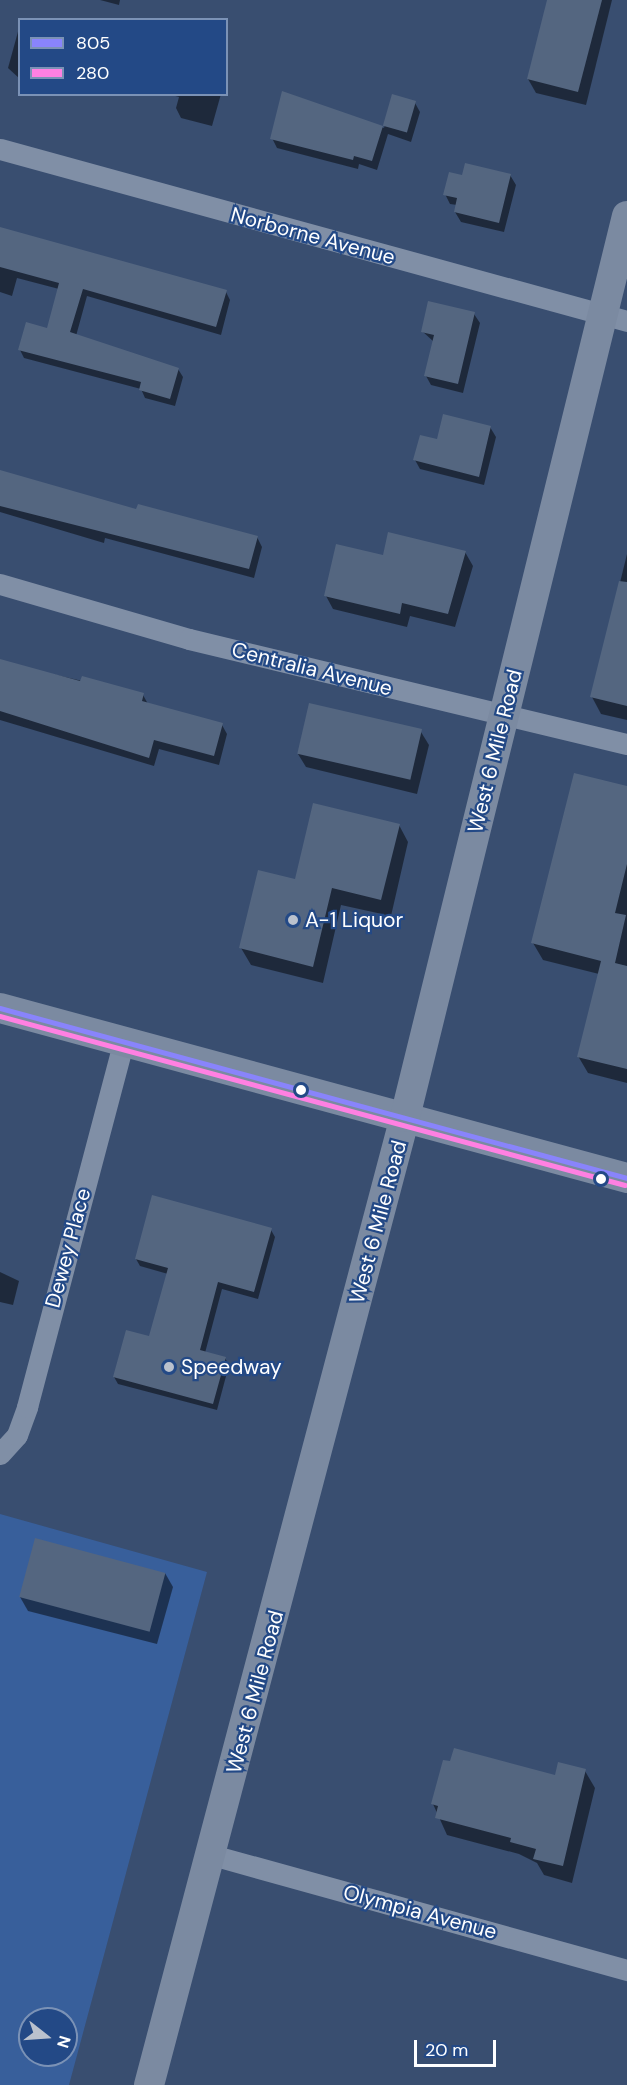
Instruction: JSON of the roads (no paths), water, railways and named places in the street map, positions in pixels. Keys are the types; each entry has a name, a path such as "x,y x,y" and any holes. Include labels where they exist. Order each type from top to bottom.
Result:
{"main road":[{"name":"West 6 Mile Road","path":"148,2085 212,1855 405,1117 504,714 615,318 627,216"},
{"path":"0,1008 627,1178"}],"street":[{"name":"Norborne Avenue","path":"0,149 615,318"},
{"name":"Centralia Avenue","path":"0,584 189,639 627,744"},
{"name":"Dewey Place","path":"3,1453 27,1407 124,1041"},
{"name":"Olympia Avenue","path":"212,1855 627,1970"}],"place":[{"name":"A-1 Liquor","path":"293,920"},
{"name":"Speedway","path":"169,1367"}]}
